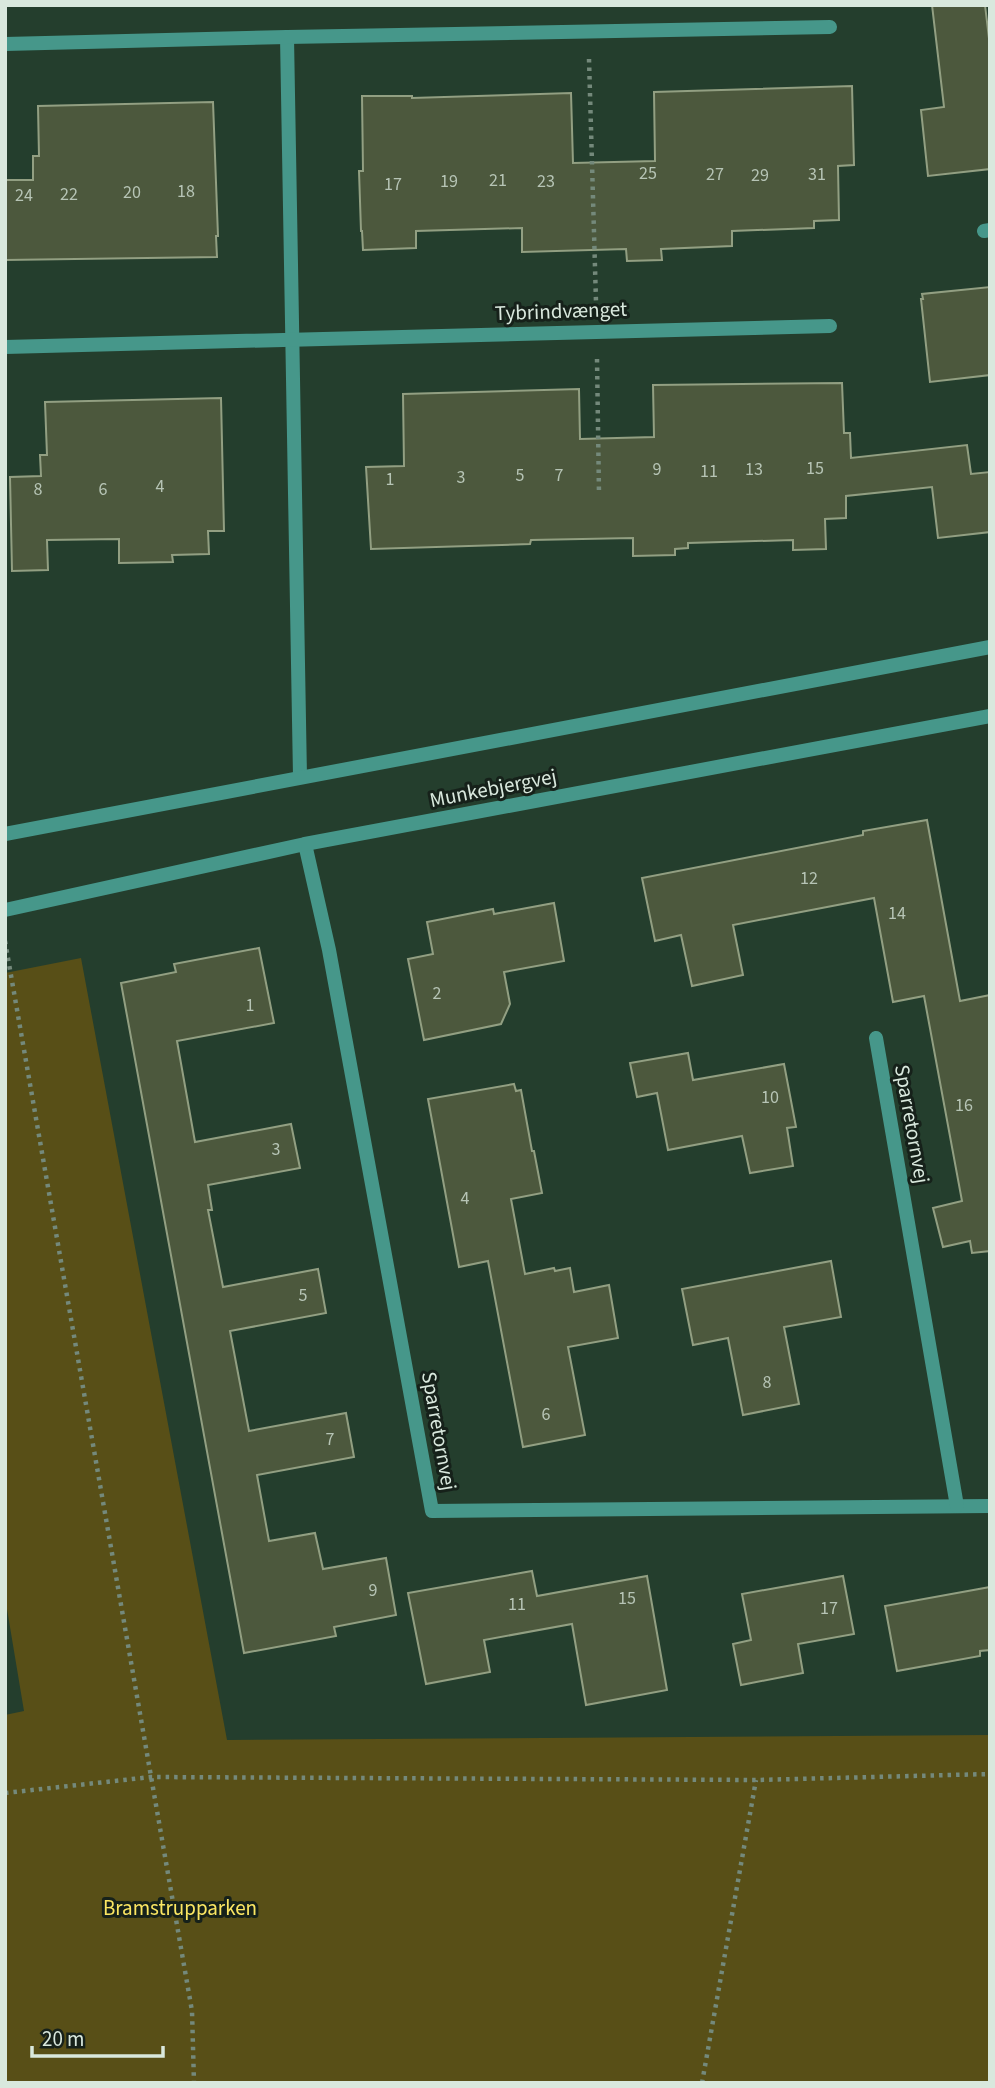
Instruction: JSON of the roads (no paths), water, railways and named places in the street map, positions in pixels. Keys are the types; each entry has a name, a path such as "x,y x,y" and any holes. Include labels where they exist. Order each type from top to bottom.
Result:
{"street":[{"path":"5,44 830,27"},
{"path":"287,37 300,777"},
{"name":"Tybrindvænget","path":"5,347 830,326"},
{"path":"5,834 990,647"},
{"name":"Munkebjergvej","path":"5,910 305,844 990,716"},
{"name":"Sparretornvej","path":"305,844 330,950 432,1511 990,1506"},
{"name":"Sparretornvej","path":"876,1038 957,1506"}],"park label":[{"name":"Bramstrupparken","path":"180,1908"}]}
